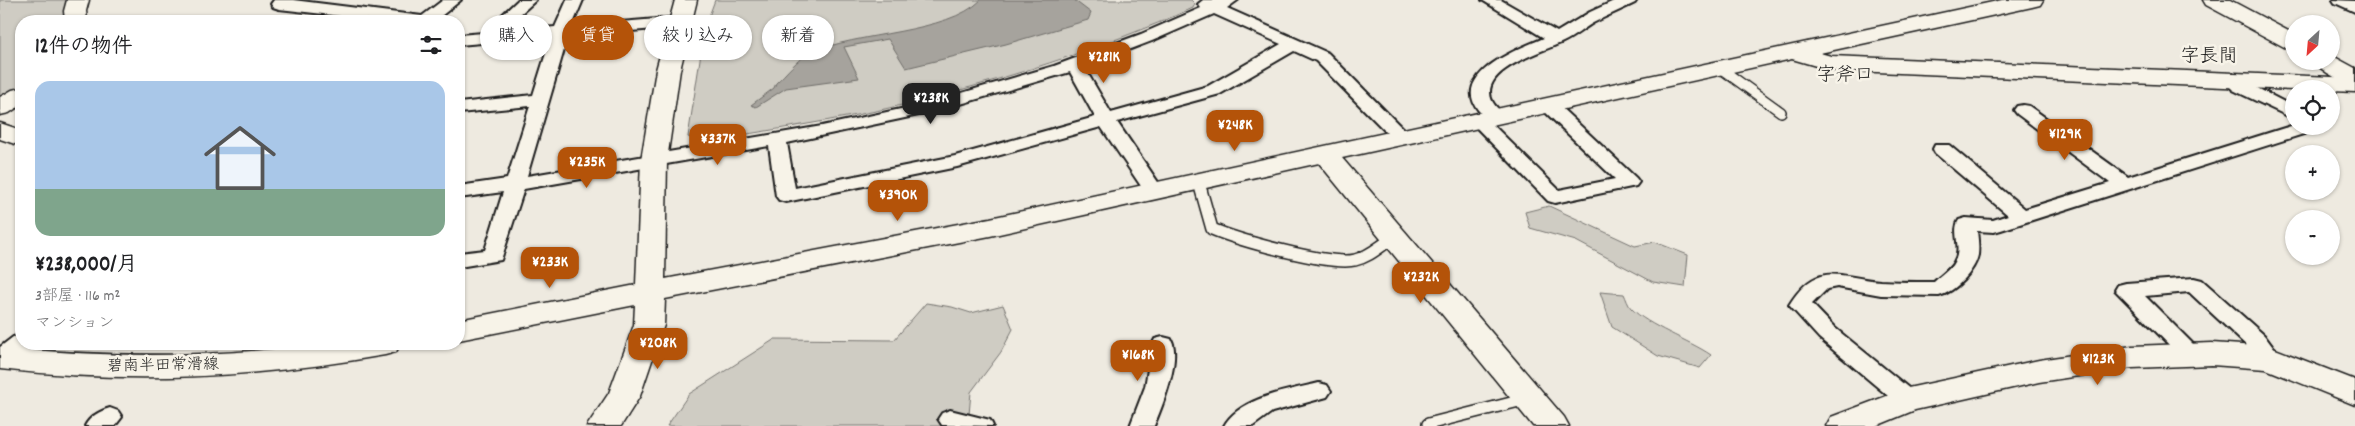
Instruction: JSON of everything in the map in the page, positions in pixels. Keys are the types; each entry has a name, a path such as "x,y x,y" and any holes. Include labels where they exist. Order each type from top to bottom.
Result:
{"main road":[{"path":"75,15 78,0"},
{"path":"465,329 805,261 990,227 2032,0"},
{"path":"2214,0 2285,34"},
{"path":"2242,0 2285,32"},
{"path":"604,426 624,396 649,325 654,160 668,70 684,11"},
{"path":"1794,53 1830,63 2355,85"},
{"path":"2340,55 2355,64"},
{"path":"2340,69 2355,78"},
{"path":"0,108 15,99"},
{"path":"0,131 15,136"},
{"path":"1325,154 1552,426"},
{"name":"碧南半田常滑線","path":"7,353 74,366 216,366 345,350"},
{"path":"1843,426 1908,400 2040,371 2132,357 2212,354 2270,358 2355,393"}],"street":[{"path":"285,0 279,4 337,15"},
{"path":"433,15 453,0"},
{"path":"510,15 528,0"},
{"path":"465,259 494,255 513,185 560,32 575,0"},
{"path":"465,191 513,185 654,160 932,108 1074,65 1136,43 1207,4 1230,0"},
{"path":"1490,0 1557,39"},
{"path":"1548,105 1630,182 1555,197 1487,119 1481,94 1484,82 1489,74 1514,57 1557,39 1592,17 1629,0"},
{"path":"2341,0 2355,7"},
{"path":"1207,4 1322,58 1402,137"},
{"path":"465,40 560,32 684,11"},
{"path":"777,138 786,196 957,161 1214,90 1292,45"},
{"path":"1074,65 1106,120 1154,191"},
{"path":"2232,80 2239,86 2285,109"},
{"path":"465,107 539,100"},
{"path":"2023,110 2126,185"},
{"path":"1908,400 1827,333 1800,304 1812,287 1837,279 1879,288 1939,289 1963,268 1970,249 1966,224 1994,226 2285,134"},
{"path":"1942,149 2022,217"},
{"path":"2192,354 2126,290 2194,285 2256,342 2270,358"},
{"path":"1142,426 1163,365 1163,345"},
{"path":"1236,426 1264,406 1319,391"},
{"path":"950,418 981,426"}],"lane":[{"path":"1720,68 1780,112"},
{"path":"1196,182 1202,191 1212,229 1229,236 1334,262 1364,259 1383,243 1395,237"},
{"path":"1428,424 1529,399"}],"shaded area":[{"path":"0,0 78,0 75,15 15,15 15,99 0,108"},
{"path":"715,0 1191,0 1195,4 1193,8 1158,23 1050,63 939,96 852,116 701,142 688,137 700,60 752,60 752,15 709,15"},
{"path":"981,0 1074,0 1091,13 1088,20 1006,44 906,68 888,39 844,47 859,78 786,88 756,107 751,105 774,88 776,83 800,60 834,60 834,45 924,26 946,20 966,11"},
{"path":"1549,206 1635,246 1655,242 1688,255 1685,287 1653,282 1576,241 1530,228 1525,212"},
{"path":"1600,292 1624,294 1630,307 1638,315 1711,355 1700,368 1658,356 1612,327"},
{"path":"926,303 952,307 971,313 1003,305 1013,329 1001,352 971,392 968,426 667,426 689,394 775,339 894,340"}],"district":[{"name":"字長間","path":"2209,57"},
{"name":"字斧口","path":"1845,76"}]}
